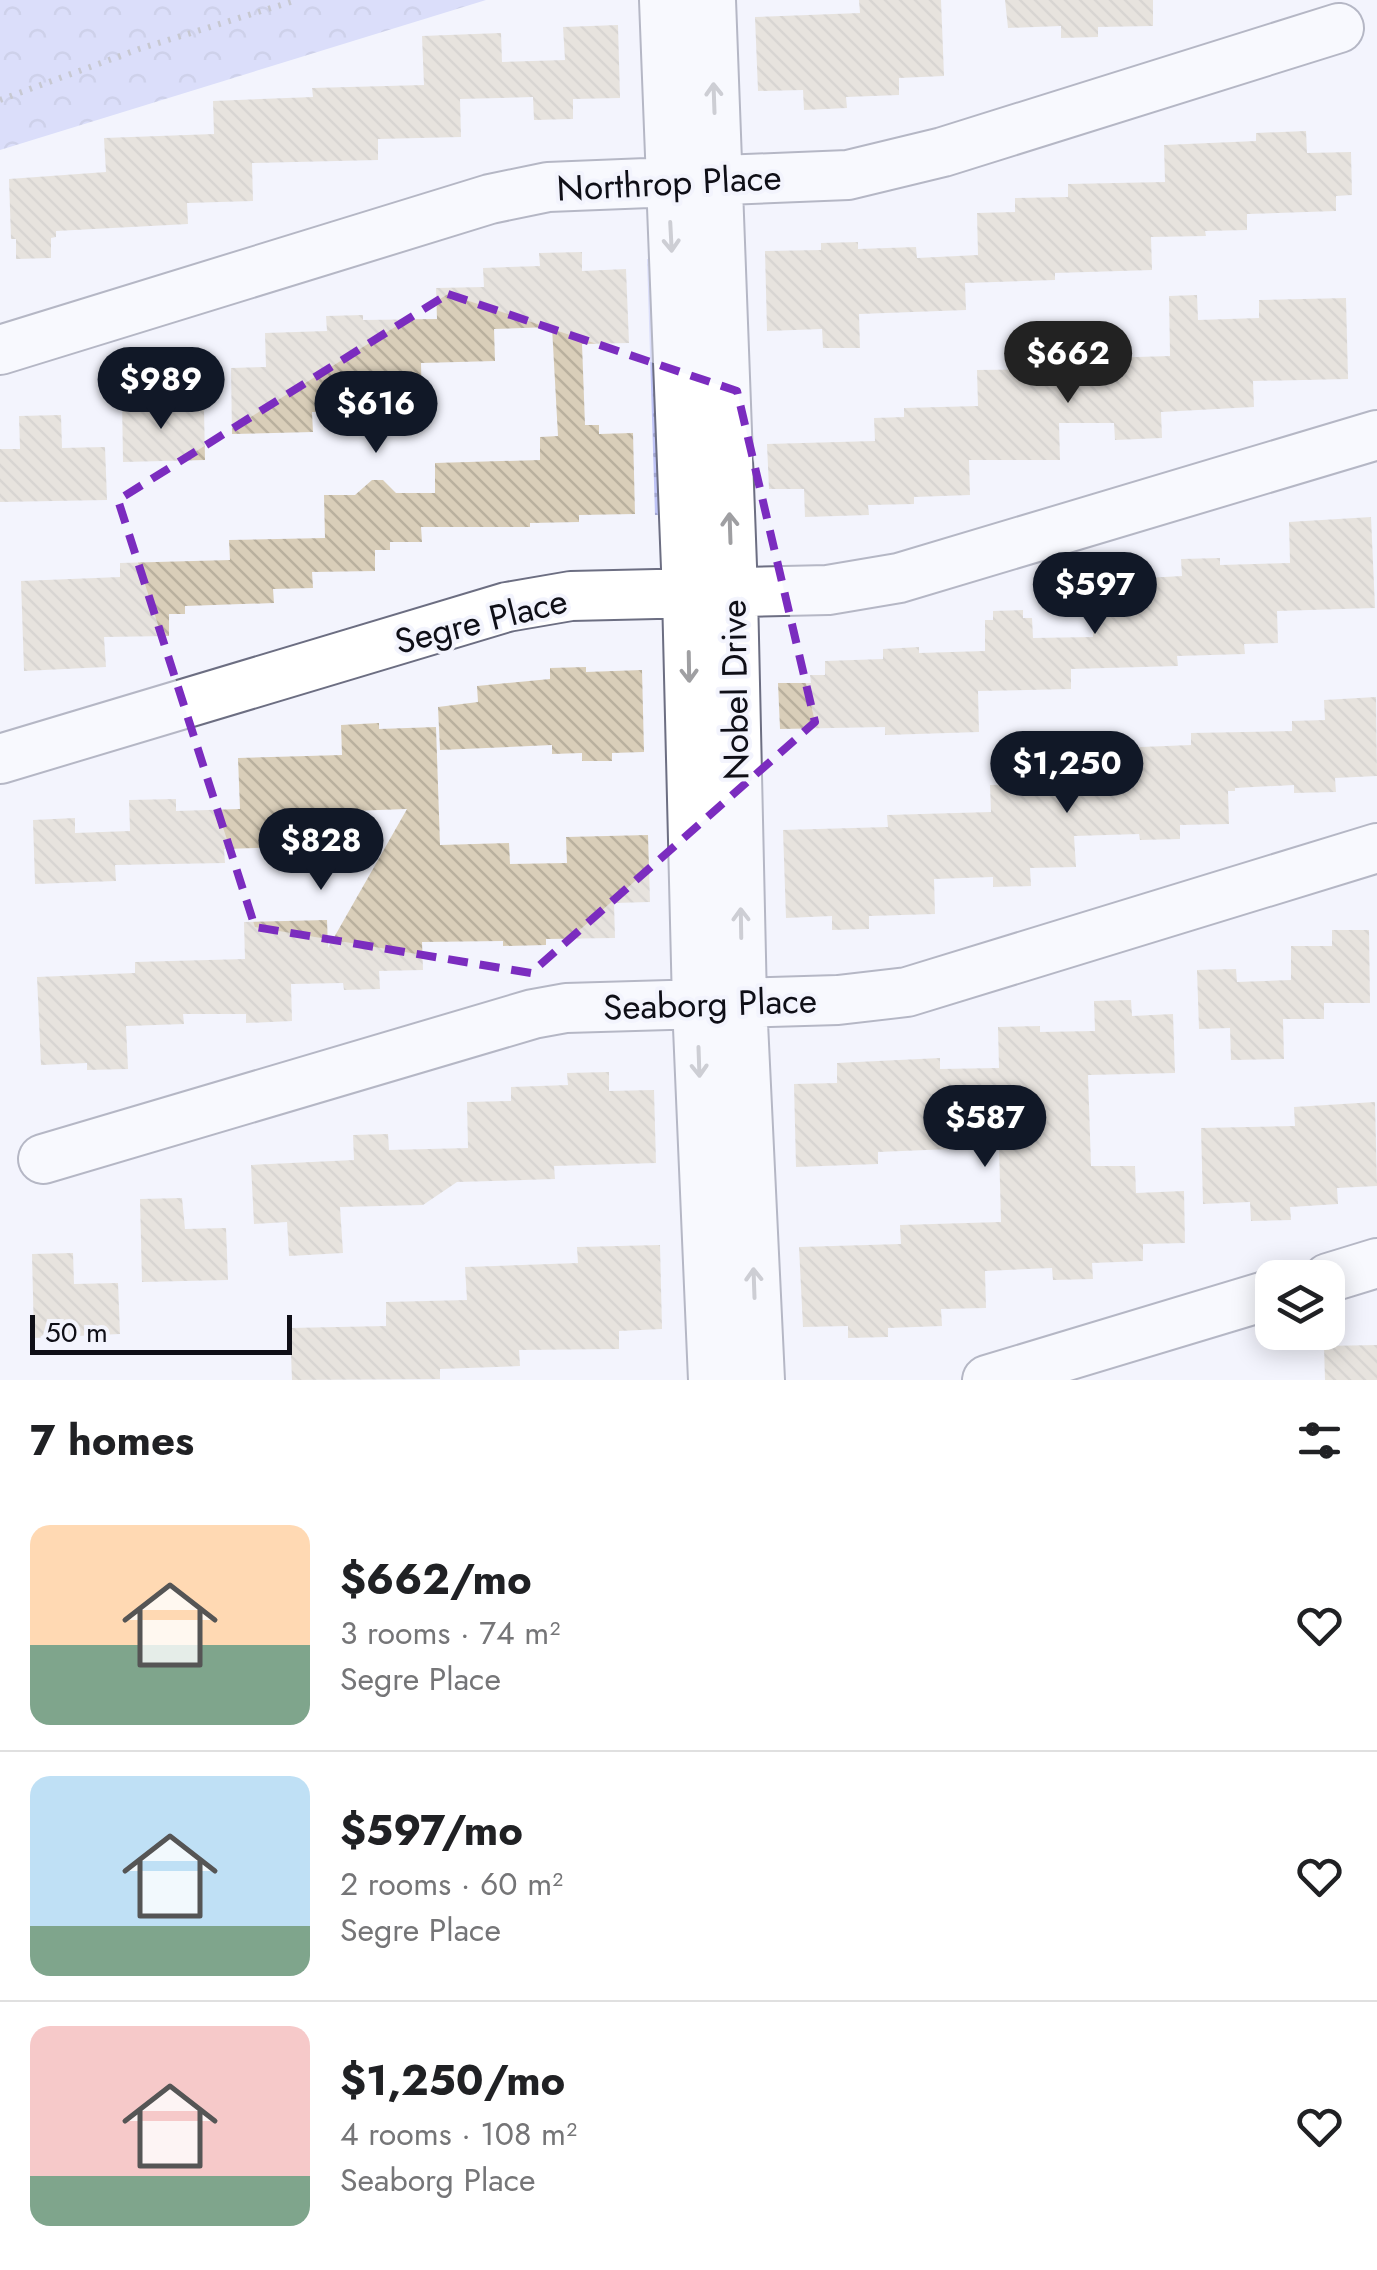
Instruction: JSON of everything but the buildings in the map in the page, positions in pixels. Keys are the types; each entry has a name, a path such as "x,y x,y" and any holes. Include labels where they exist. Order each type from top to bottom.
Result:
{"street":[{"name":"Nobel Drive","path":"664,0 669,182 710,594"},
{"name":"Nobel Drive","path":"711,0 716,180 710,594 720,1003 713,1380"},
{"name":"Northrop Place","path":"0,350 490,199 548,187 848,175 944,152 1339,28"},
{"name":"Segre Place","path":"0,760 508,607 572,596 828,590 898,578 1377,435"},
{"name":"Seaborg Place","path":"43,1159 533,1014 566,1008 838,1000 908,992 1377,848"},
{"name":"Nobel Drive","path":"720,1003 760,1380"},
{"path":"1345,1273 1377,1263"},
{"path":"987,1380 1255,1299"}],"path":[{"path":"0,100 139,49 297,0"}],"highlighted area":[{"path":"448,294 737,391 815,722 531,973 255,927 118,500"}],"green space":[{"path":"0,0 486,0 0,150"},
{"path":"647,259 654,259 664,515 655,515"}]}
